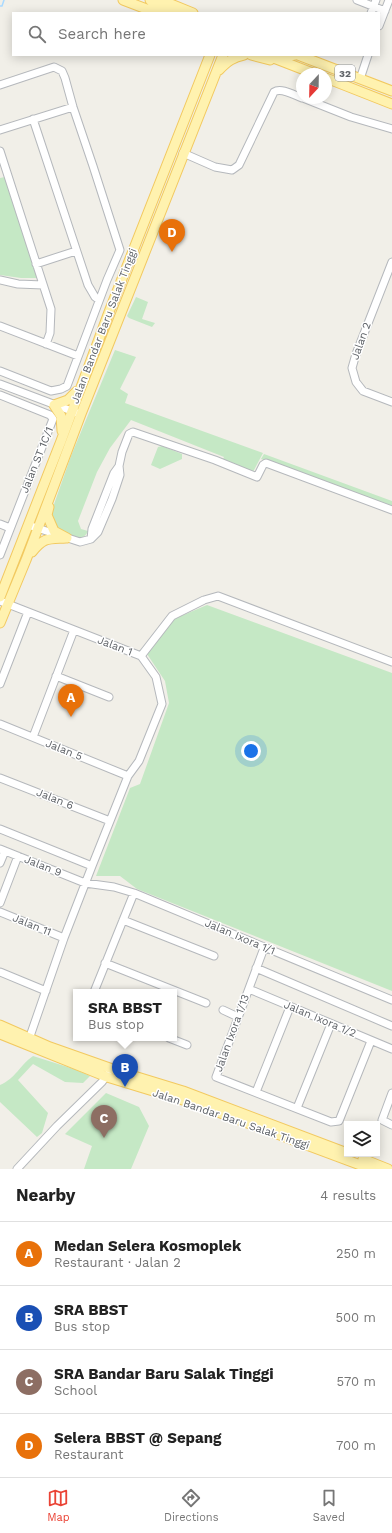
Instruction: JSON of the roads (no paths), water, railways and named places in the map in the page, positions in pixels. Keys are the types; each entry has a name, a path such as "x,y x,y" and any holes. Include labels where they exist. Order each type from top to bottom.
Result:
{"main road":[{"path":"123,0 155,12"},
{"path":"150,0 154,4 173,12"},
{"path":"161,0 191,12"},
{"path":"206,56 206,66"},
{"name":"Jalan Bandar Baru Salak Tinggi","path":"0,597 210,56"},
{"name":"Jalan Bandar Baru Salak Tinggi","path":"0,623 4,603 26,560 81,414 223,56"},
{"path":"216,74 228,61 237,56"},
{"path":"255,56 289,64"},
{"path":"269,56 299,68"},
{"name":"32","path":"300,56 392,91"},
{"name":"32","path":"332,80 392,104"},
{"path":"188,110 199,115"},
{"path":"61,441 61,416 54,405 68,400 82,384"},
{"path":"59,473 47,515 54,530 67,538"},
{"path":"26,560 38,544 50,539 67,538"},
{"name":"Jalan Bandar Baru Salak Tinggi","path":"0,1025 28,1042"},
{"name":"Jalan Bandar Baru Salak Tinggi","path":"0,1034 50,1047 108,1072 371,1169"},
{"name":"Jalan Bandar Baru Salak Tinggi","path":"108,1072 183,1091 344,1152"},
{"name":"Jalan Bandar Baru Salak Tinggi","path":"356,1157 388,1169"}],"street":[{"path":"357,0 385,11"},
{"path":"380,24 389,0"},
{"path":"360,79 368,56"},
{"path":"0,85 54,67 62,71 120,250 99,300 67,386 51,391 0,371"},
{"path":"183,153 215,167 232,170 239,165 274,92 276,90 283,90 296,95"},
{"path":"319,104 392,129"},
{"path":"0,130 73,107"},
{"path":"33,119 88,285 95,297 99,300"},
{"path":"0,151 3,172 51,309 50,333 46,344"},
{"path":"36,264 76,251"},
{"name":"Jalan 2","path":"392,262 356,354 352,368 356,382 363,390 392,402"},
{"path":"0,280 18,284 43,285"},
{"path":"0,326 78,356"},
{"path":"0,384 81,414"},
{"name":"Jalan ST 1C/1","path":"0,396 50,415 53,419 0,555"},
{"path":"28,525 80,542 91,539 98,532 112,498 120,475 119,466 122,452 129,434 133,432 257,476 263,465 266,463 392,510"},
{"path":"0,524 10,528"},
{"path":"140,656 172,616 204,600 218,596 392,662"},
{"name":"Jalan 1","path":"4,603 140,656 156,677 162,704 137,766 128,776"},
{"path":"0,684 28,612"},
{"path":"33,738 74,630"},
{"path":"56,676 109,697"},
{"name":"Jalan 5","path":"0,724 128,776"},
{"path":"28,1042 64,938 128,776"},
{"name":"Jalan 6","path":"0,778 110,821"},
{"path":"0,829 92,866"},
{"path":"0,863 2,850"},
{"name":"Jalan 9","path":"2,850 85,883"},
{"path":"0,903 18,856"},
{"name":"Jalan Ixora 1/1","path":"85,883 134,893 392,1000"},
{"path":"95,989 134,893"},
{"name":"Jalan 11","path":"0,912 64,938"},
{"path":"123,920 214,956"},
{"name":"Jalan Ixora 1/13","path":"256,1092 216,1077 264,948"},
{"path":"105,963 171,989"},
{"path":"256,968 392,1026"},
{"path":"0,972 46,991"},
{"name":"Jalan Ixora 1/2","path":"249,989 392,1049"},
{"path":"177,992 206,1003"},
{"path":"290,1007 256,1092 330,1122 339,1121 371,1040"},
{"path":"222,1010 238,1017"},
{"path":"297,1108 331,1024"},
{"path":"177,1041 187,1045"},
{"path":"17,1169 108,1072"},
{"path":"392,1093 382,1120 392,1125"}],"waterway":[{"path":"0,6 2,6 4,0"}],"place":[{"name":"Selera BBST @ Sepang","path":"172,252"},
{"name":"Medan Selera Kosmoplek","path":"71,717"},
{"name":"SRA BBST","path":"125,1087"},
{"name":"SRA Bandar Baru Salak Tinggi","path":"104,1138"}]}
